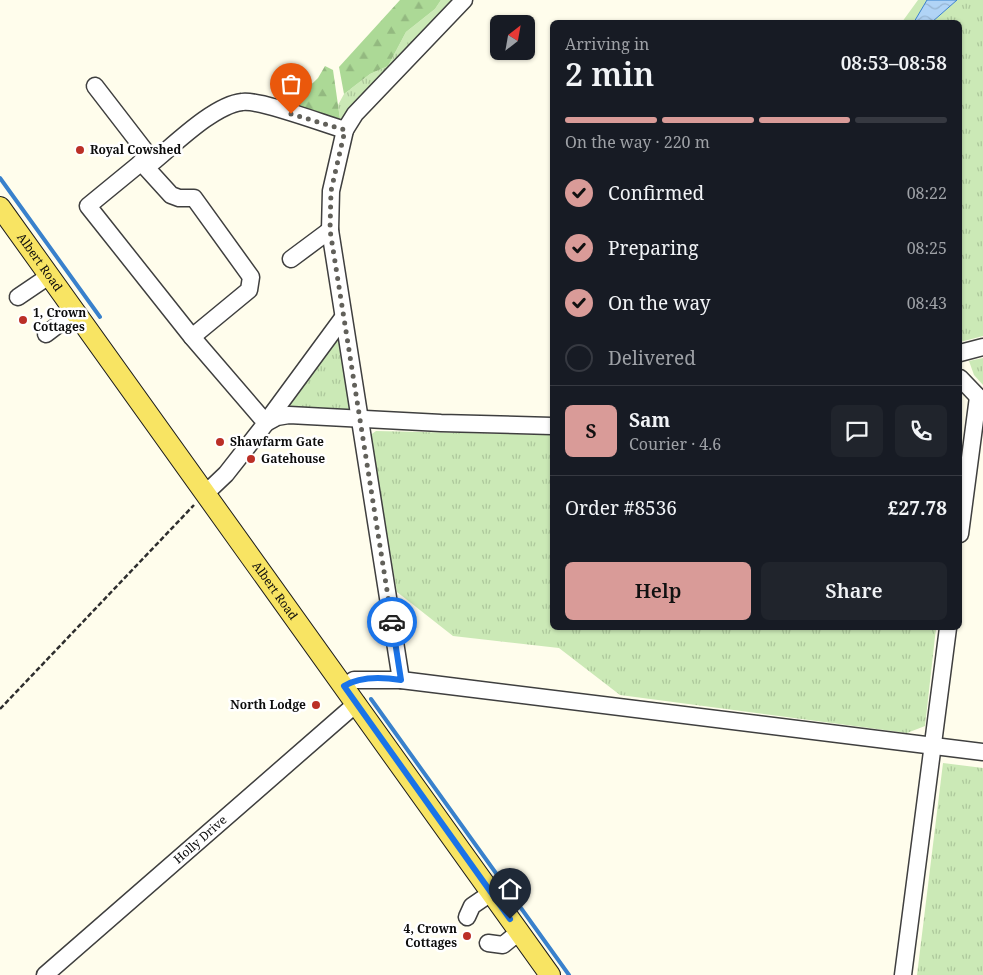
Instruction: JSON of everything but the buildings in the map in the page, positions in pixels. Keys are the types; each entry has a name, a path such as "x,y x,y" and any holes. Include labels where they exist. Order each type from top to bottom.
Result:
{"main road":[{"name":"Albert Road","path":"0,207 550,975"}],"lane":[{"path":"401,680 361,420 342,320 330,230 331,191 345,130 355,114 464,0"},
{"path":"95,86 171,194 179,198 194,198 252,277 249,290 192,337"},
{"path":"145,159 153,162 218,111 242,102 261,104 345,130"},
{"path":"145,159 88,206 192,337 266,423"},
{"path":"291,259 330,230"},
{"path":"18,297 49,276"},
{"path":"46,334 75,312"},
{"path":"206,493 226,474 342,320"},
{"path":"962,352 983,347"},
{"path":"962,380 980,399 962,520"},
{"path":"266,423 277,417 289,415 361,420 550,426"},
{"path":"903,975 948,630"},
{"path":"344,686 354,680 389,678 983,752"},
{"name":"Holly Drive","path":"45,975 357,703"},
{"path":"467,917 472,906 491,893"},
{"path":"488,943 503,944 519,932"}],"path":[{"path":"0,709 206,493"}],"green space":[{"path":"400,0 441,0 435,9 406,32 388,66 370,74 344,94 339,67"},
{"path":"441,0 461,0 341,126 338,105 344,94 370,74 388,66 406,32 435,9"},
{"path":"918,0 927,0 915,20 903,20"},
{"path":"957,0 983,0 983,336 962,341 962,20 934,20"},
{"path":"325,66 333,70 341,126 285,110 318,78"},
{"path":"339,336 354,413 283,406"},
{"path":"983,358 983,385 974,375 969,361"},
{"path":"376,431 550,435 550,630 936,630 925,726 907,733 620,695 559,648 453,636 397,592 369,436"},
{"path":"943,763 983,768 983,975 917,975"}],"water":[{"path":"927,0 957,0 934,20 915,20"}],"waterway":[{"path":"0,178 100,317"},
{"path":"371,699 569,975"}],"way so far":[{"path":"291,114 345,130 331,191 330,230 342,320 361,420 392,622"}],"place":[{"name":"Royal Cowshed","path":"80,150"},
{"name":"1, Crown Cottages","path":"23,320"},
{"name":"Shawfarm Gate","path":"220,442"},
{"name":"Gatehouse","path":"251,459"},
{"name":"North Lodge","path":"316,705"},
{"name":"4, Crown Cottages","path":"467,936"}],"route":[{"path":"392,622 401,680 389,678 354,680 344,686 510,919"}]}
